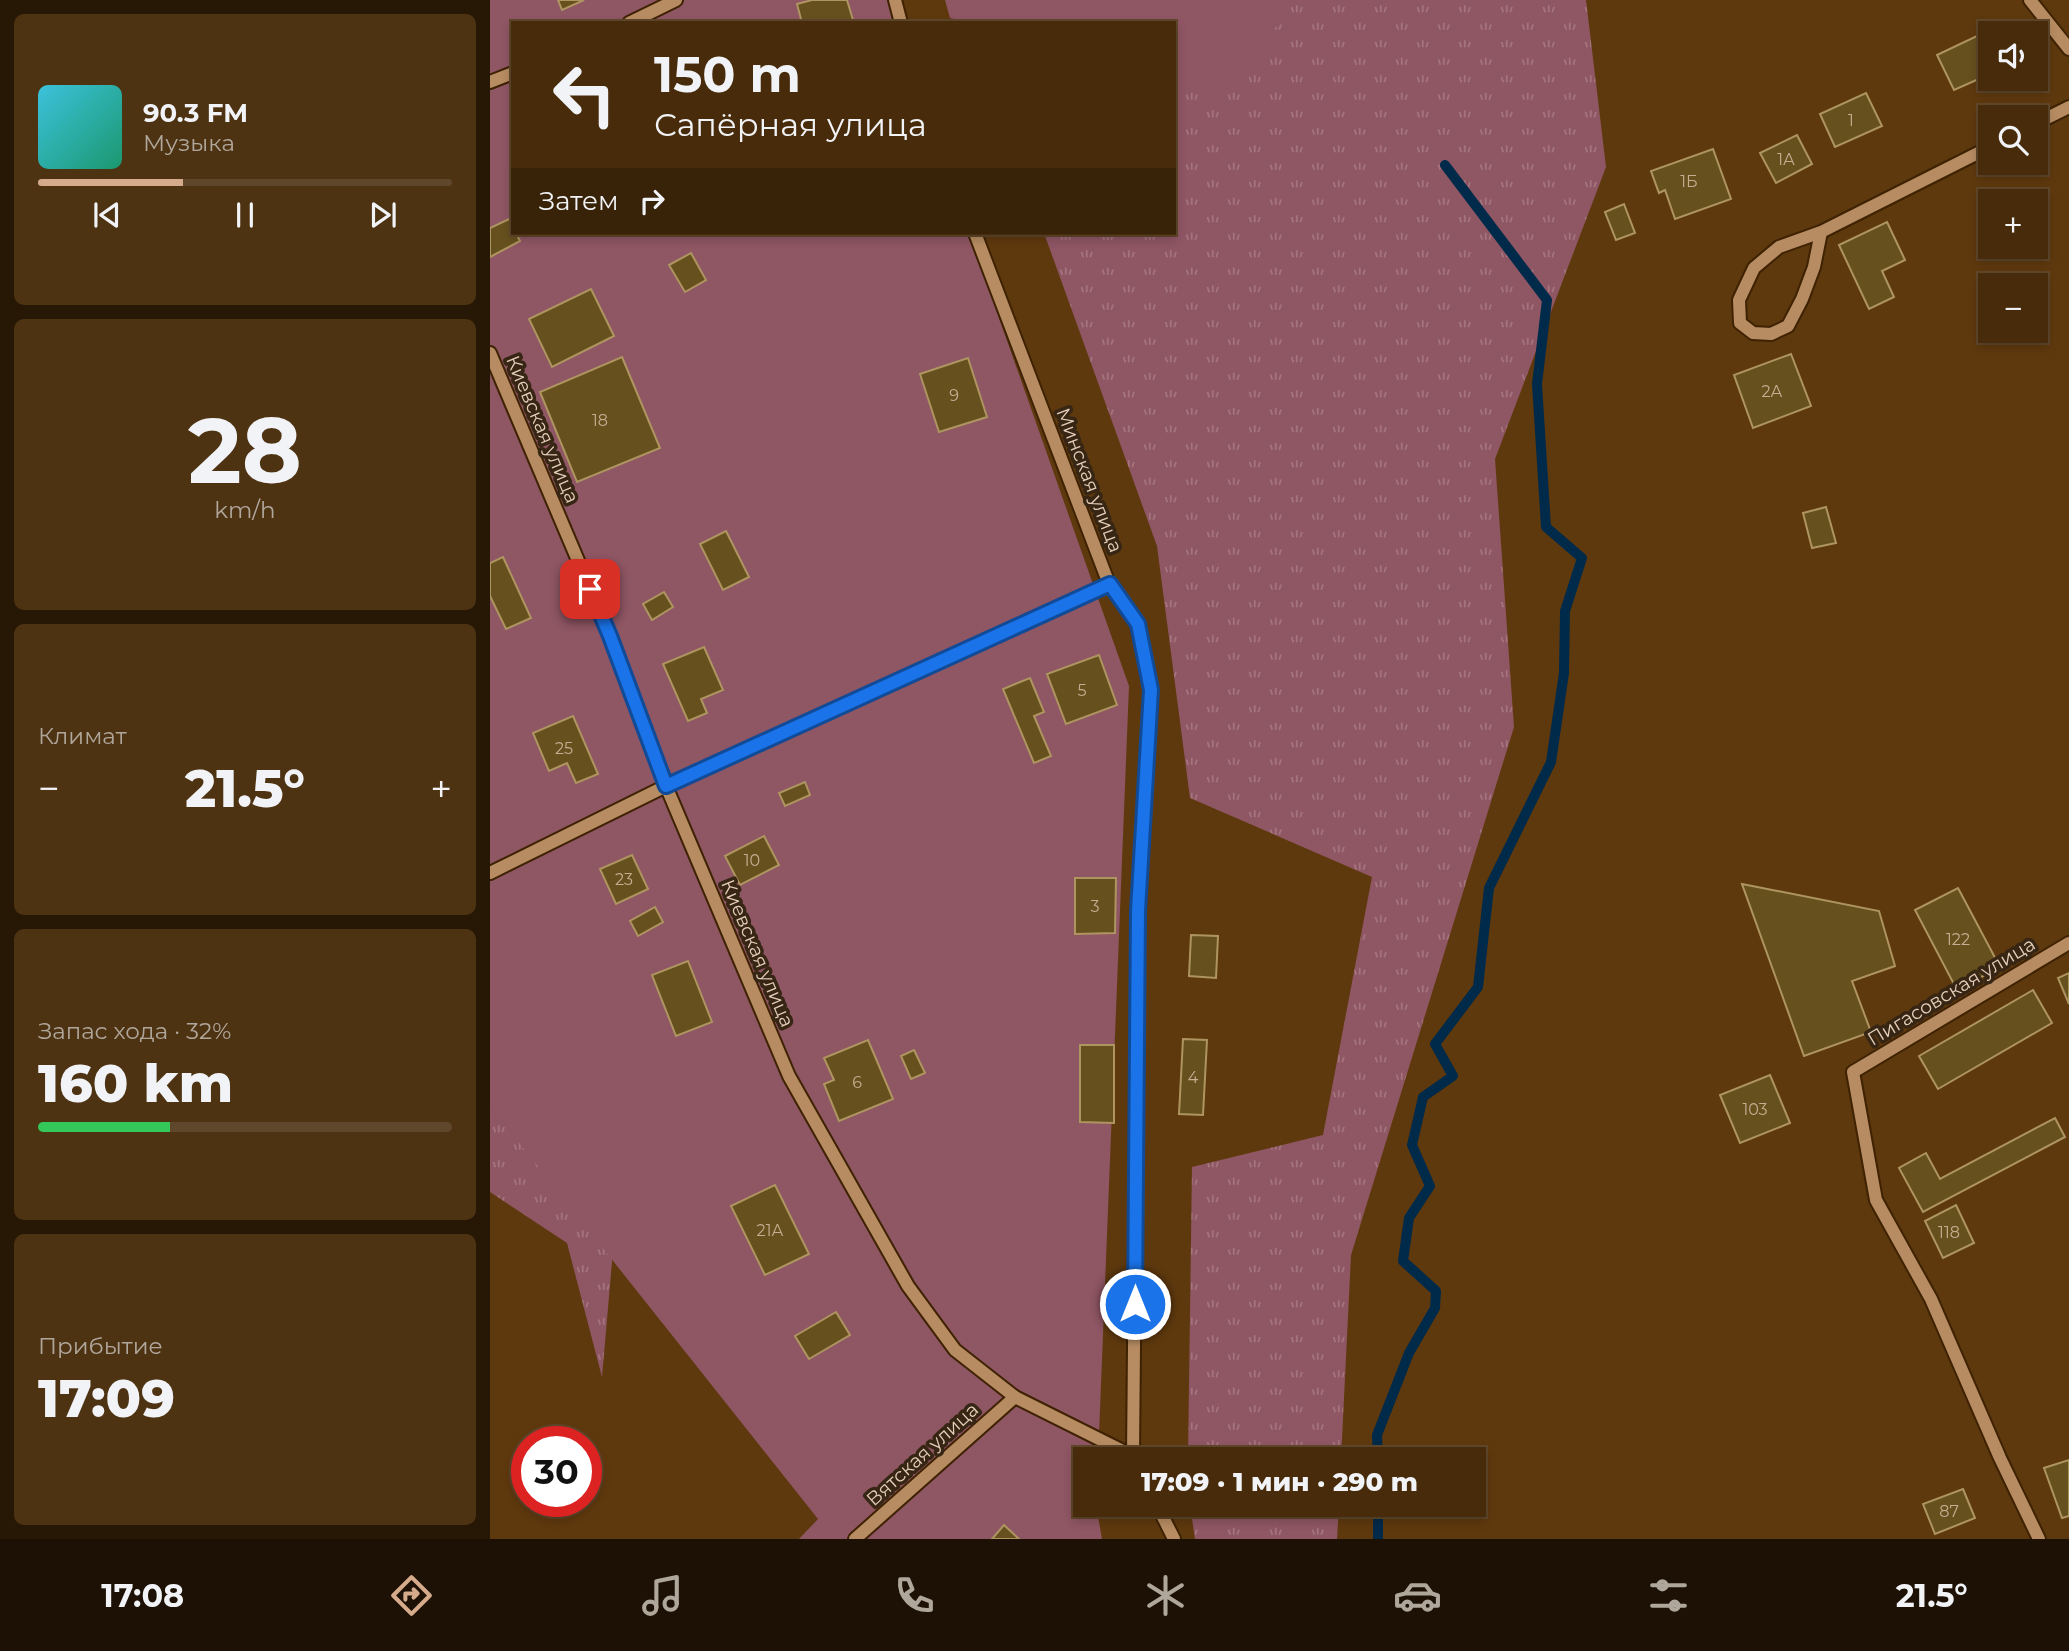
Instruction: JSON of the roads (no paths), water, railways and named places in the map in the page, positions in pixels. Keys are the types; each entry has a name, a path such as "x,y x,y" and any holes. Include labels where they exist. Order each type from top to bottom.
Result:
{"street":[{"path":"633,21 676,0"},
{"path":"895,0 900,21"},
{"path":"2030,0 2069,49"},
{"path":"490,82 511,74"},
{"path":"2048,118 2069,107"},
{"path":"1821,232 1814,267 1788,326 1771,334 1753,333 1740,323 1738,300 1754,268 1779,247 1821,232 1978,153"},
{"name":"Минская улица","path":"976,235 1110,584 1138,624 1151,690 1138,911 1134,1447"},
{"name":"Киевская улица","path":"490,353 610,636 666,786 789,1076 902,1274 956,1350 1015,1397 1113,1447"},
{"path":"490,873 666,786 1110,584"},
{"name":"Пигасовская улица","path":"2039,1539 2000,1458 1931,1299 1876,1200 1853,1072 2069,943"},
{"name":"Вятская улица","path":"855,1539 1015,1397"},
{"path":"1163,1517 1174,1539"}],"waterway":[{"path":"1377,1447 1377,1435 1409,1353 1435,1308 1436,1291 1403,1261 1409,1218 1430,1186 1412,1145 1423,1097 1453,1076 1435,1044 1478,987 1489,888 1551,762 1564,673 1565,611 1582,558 1546,527 1537,384 1547,300 1445,165"},
{"path":"1378,1517 1378,1539"}]}
